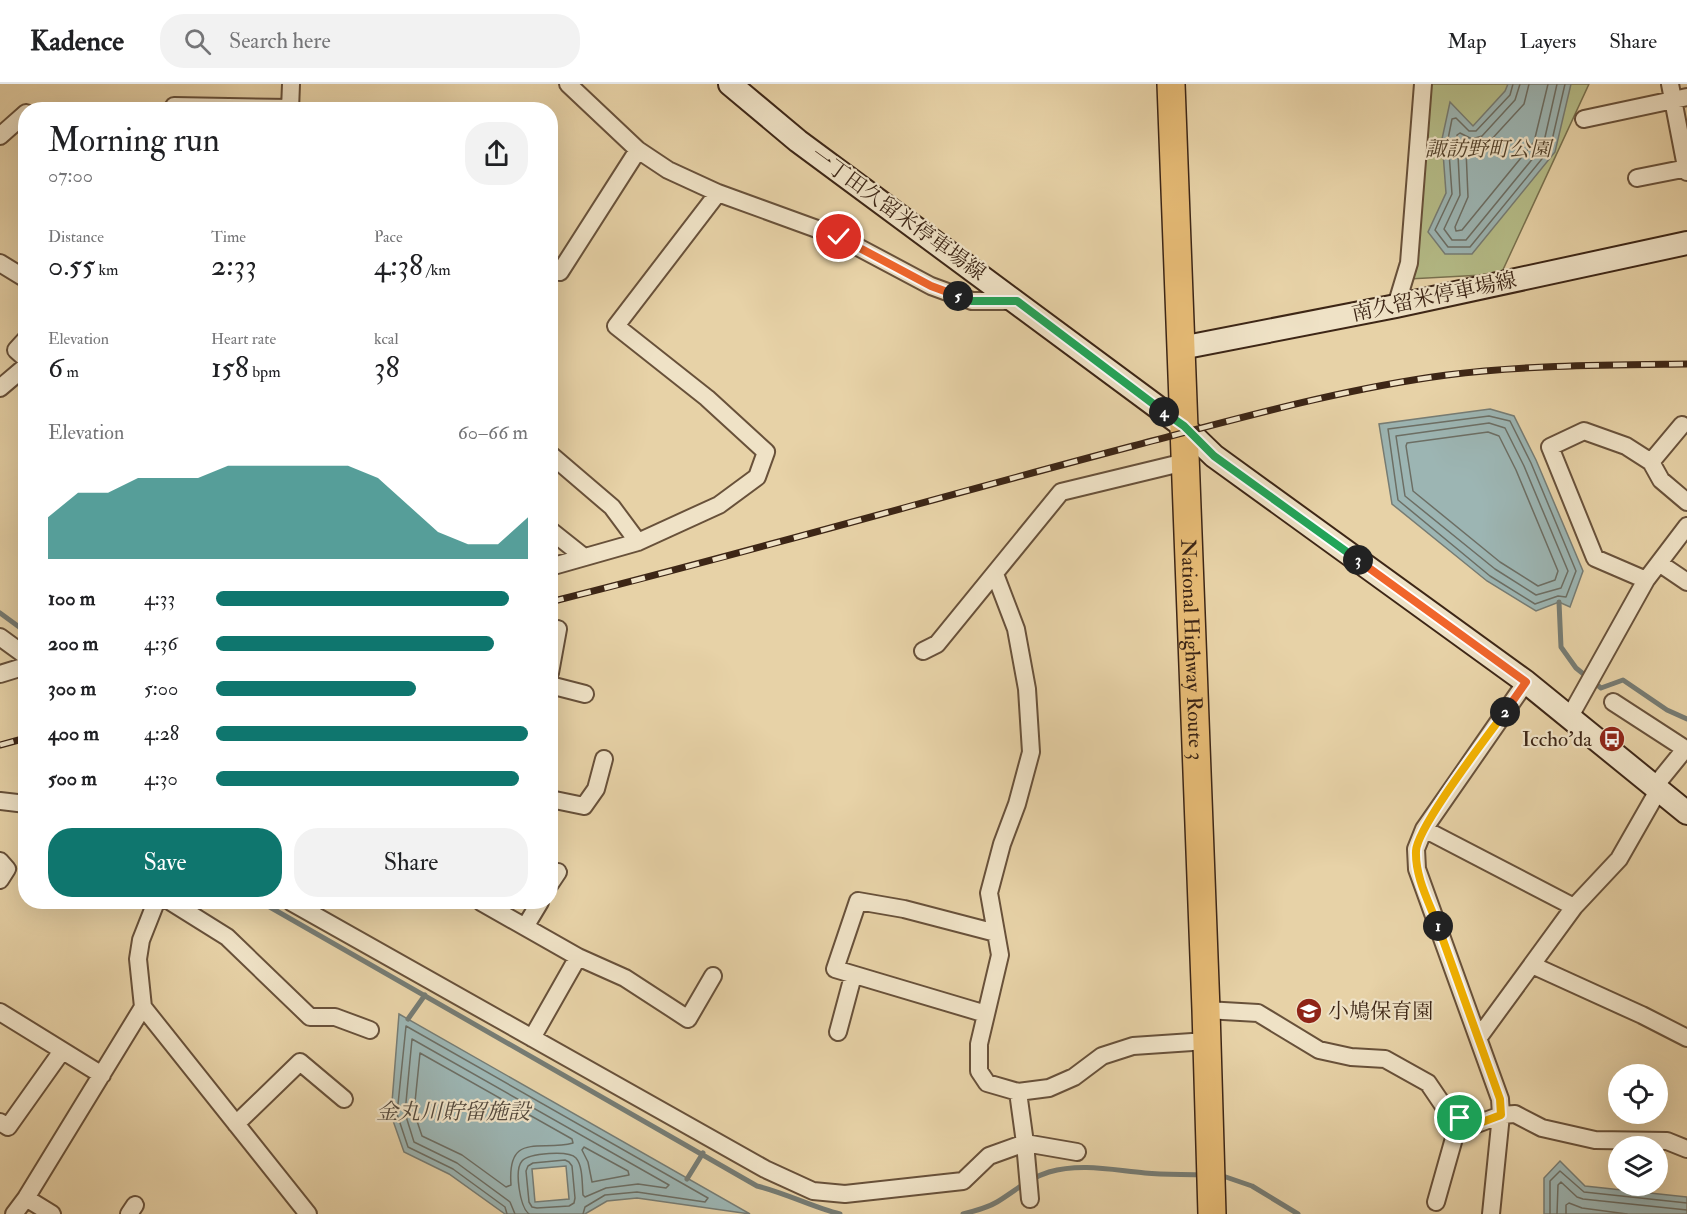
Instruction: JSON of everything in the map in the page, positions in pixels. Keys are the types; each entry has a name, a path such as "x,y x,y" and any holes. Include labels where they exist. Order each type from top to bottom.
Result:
{"highway":[{"name":"National Highway Route 3","path":"1171,84 1208,1041 1212,1212"}],"main road":[{"name":"一丁田久留米停車場線","path":"730,84 798,141 1184,426 1214,456 1526,682 1687,813"},
{"name":"南久留米停車場線","path":"1181,348 1396,306 1687,243"}],"street":[{"path":"290,102 291,84"},
{"path":"568,84 638,150 668,170 718,193 839,237 942,290 972,301 1017,301"},
{"path":"1396,306 1408,263 1423,84"},
{"path":"1584,119 1677,94 1687,169 1637,178"},
{"path":"0,136 18,120"},
{"path":"558,271 560,272 638,150"},
{"path":"558,565 638,542 718,505 757,477 766,452 706,398 616,326 718,193"},
{"path":"0,263 18,274"},
{"path":"0,388 18,373"},
{"path":"1651,462 1682,424"},
{"path":"1646,580 1595,558 1550,447 1584,431 1626,446 1651,462 1661,480 1687,502"},
{"path":"558,461 612,507 638,542"},
{"path":"923,651 937,644 1061,492 1185,462"},
{"path":"1569,718 1646,580 1687,526"},
{"path":"558,536 584,557"},
{"path":"1659,563 1687,582"},
{"path":"995,574 1017,629 1027,689 1031,752 989,893 1000,955 979,1044 979,1071 987,1083 1018,1092 1049,1088 1074,1077 1102,1056 1133,1046 1208,1041"},
{"path":"0,636 18,650"},
{"path":"0,674 18,668"},
{"path":"1491,1214 1501,1115 1500,1099 1417,869 1416,849 1424,829 1526,682"},
{"path":"558,687 585,694"},
{"path":"1479,1037 1574,907 1619,859 1657,788 1686,750 1613,702"},
{"path":"558,801 584,806 596,789 604,759"},
{"path":"2,805 18,804"},
{"path":"1424,829 1574,907"},
{"path":"0,861 7,869 0,880"},
{"path":"986,1014 835,969 858,901 904,909 996,933"},
{"path":"153,909 141,940 138,959 143,1006 308,1214"},
{"path":"182,909 227,937 310,1017 335,1017 370,1030"},
{"path":"303,909 765,1169 813,1191 844,1194 963,1181 989,1156 1025,1143 1077,1152"},
{"path":"493,909 578,957 625,978 688,1019 713,976"},
{"path":"525,927 536,909"},
{"path":"532,1038 578,957"},
{"path":"1532,965 1687,1038"},
{"path":"838,1032 853,976"},
{"path":"14,1214 102,1076 143,1006"},
{"path":"1206,1010 1258,1013 1319,1050 1351,1057 1385,1059 1428,1083 1444,1108 1460,1118 1477,1124 1501,1115 1515,1114 1542,1128 1595,1140 1667,1142 1687,1149"},
{"path":"0,1012 102,1076"},
{"path":"0,1122 9,1127 62,1051"},
{"path":"236,1124 300,1062 344,1099"},
{"path":"1018,1092 1030,1199"},
{"path":"1436,1202 1460,1118"},
{"path":"26,1198 52,1214"}],"green space":[{"name":"諏訪野町公園","path":"1428,84 1589,84 1501,274 1409,279"}],"water":[{"path":"1508,84 1571,84 1555,152 1472,254 1445,254 1428,232 1446,193 1442,139 1450,102 1473,126 1505,91"},
{"path":"1490,409 1514,416 1536,460 1583,571 1570,607 1559,602 1536,611 1487,581 1392,504 1379,424"},
{"name":"金丸川貯留施設","path":"399,1014 750,1214 637,1198 607,1201 585,1214 505,1214 449,1174 404,1152 391,1115","holes":["566,1166 569,1199 535,1202 532,1169"]},
{"path":"1560,1161 1585,1186 1608,1188 1608,1196 1668,1195 1687,1197 1687,1214 1544,1214 1544,1178"}],"waterway":[{"path":"1559,602 1561,647 1576,668 1601,688 1623,680 1667,710 1687,719"},
{"path":"0,613 18,626"},
{"path":"273,909 757,1186 840,1214"},
{"path":"408,1019 425,995"},
{"path":"687,1179 703,1153"},
{"path":"963,1214 989,1206 1035,1178 1061,1169 1097,1168 1152,1174 1205,1175"},
{"path":"1220,1175 1252,1186 1298,1214"}],"railway":[{"path":"558,600 1211,425 1368,388 1447,375 1507,369 1687,364"},
{"path":"0,745 18,740"}],"place":[{"name":"Iccho'da","path":"1612,739"},
{"name":"小鳩保育園","path":"1309,1011"}],"route":[{"path":"839,237 931,286 972,301 1017,301 1184,426 1214,456 1526,682 1438,806 1424,829 1416,849 1417,869 1500,1099 1501,1115 1477,1124 1460,1118"}]}
